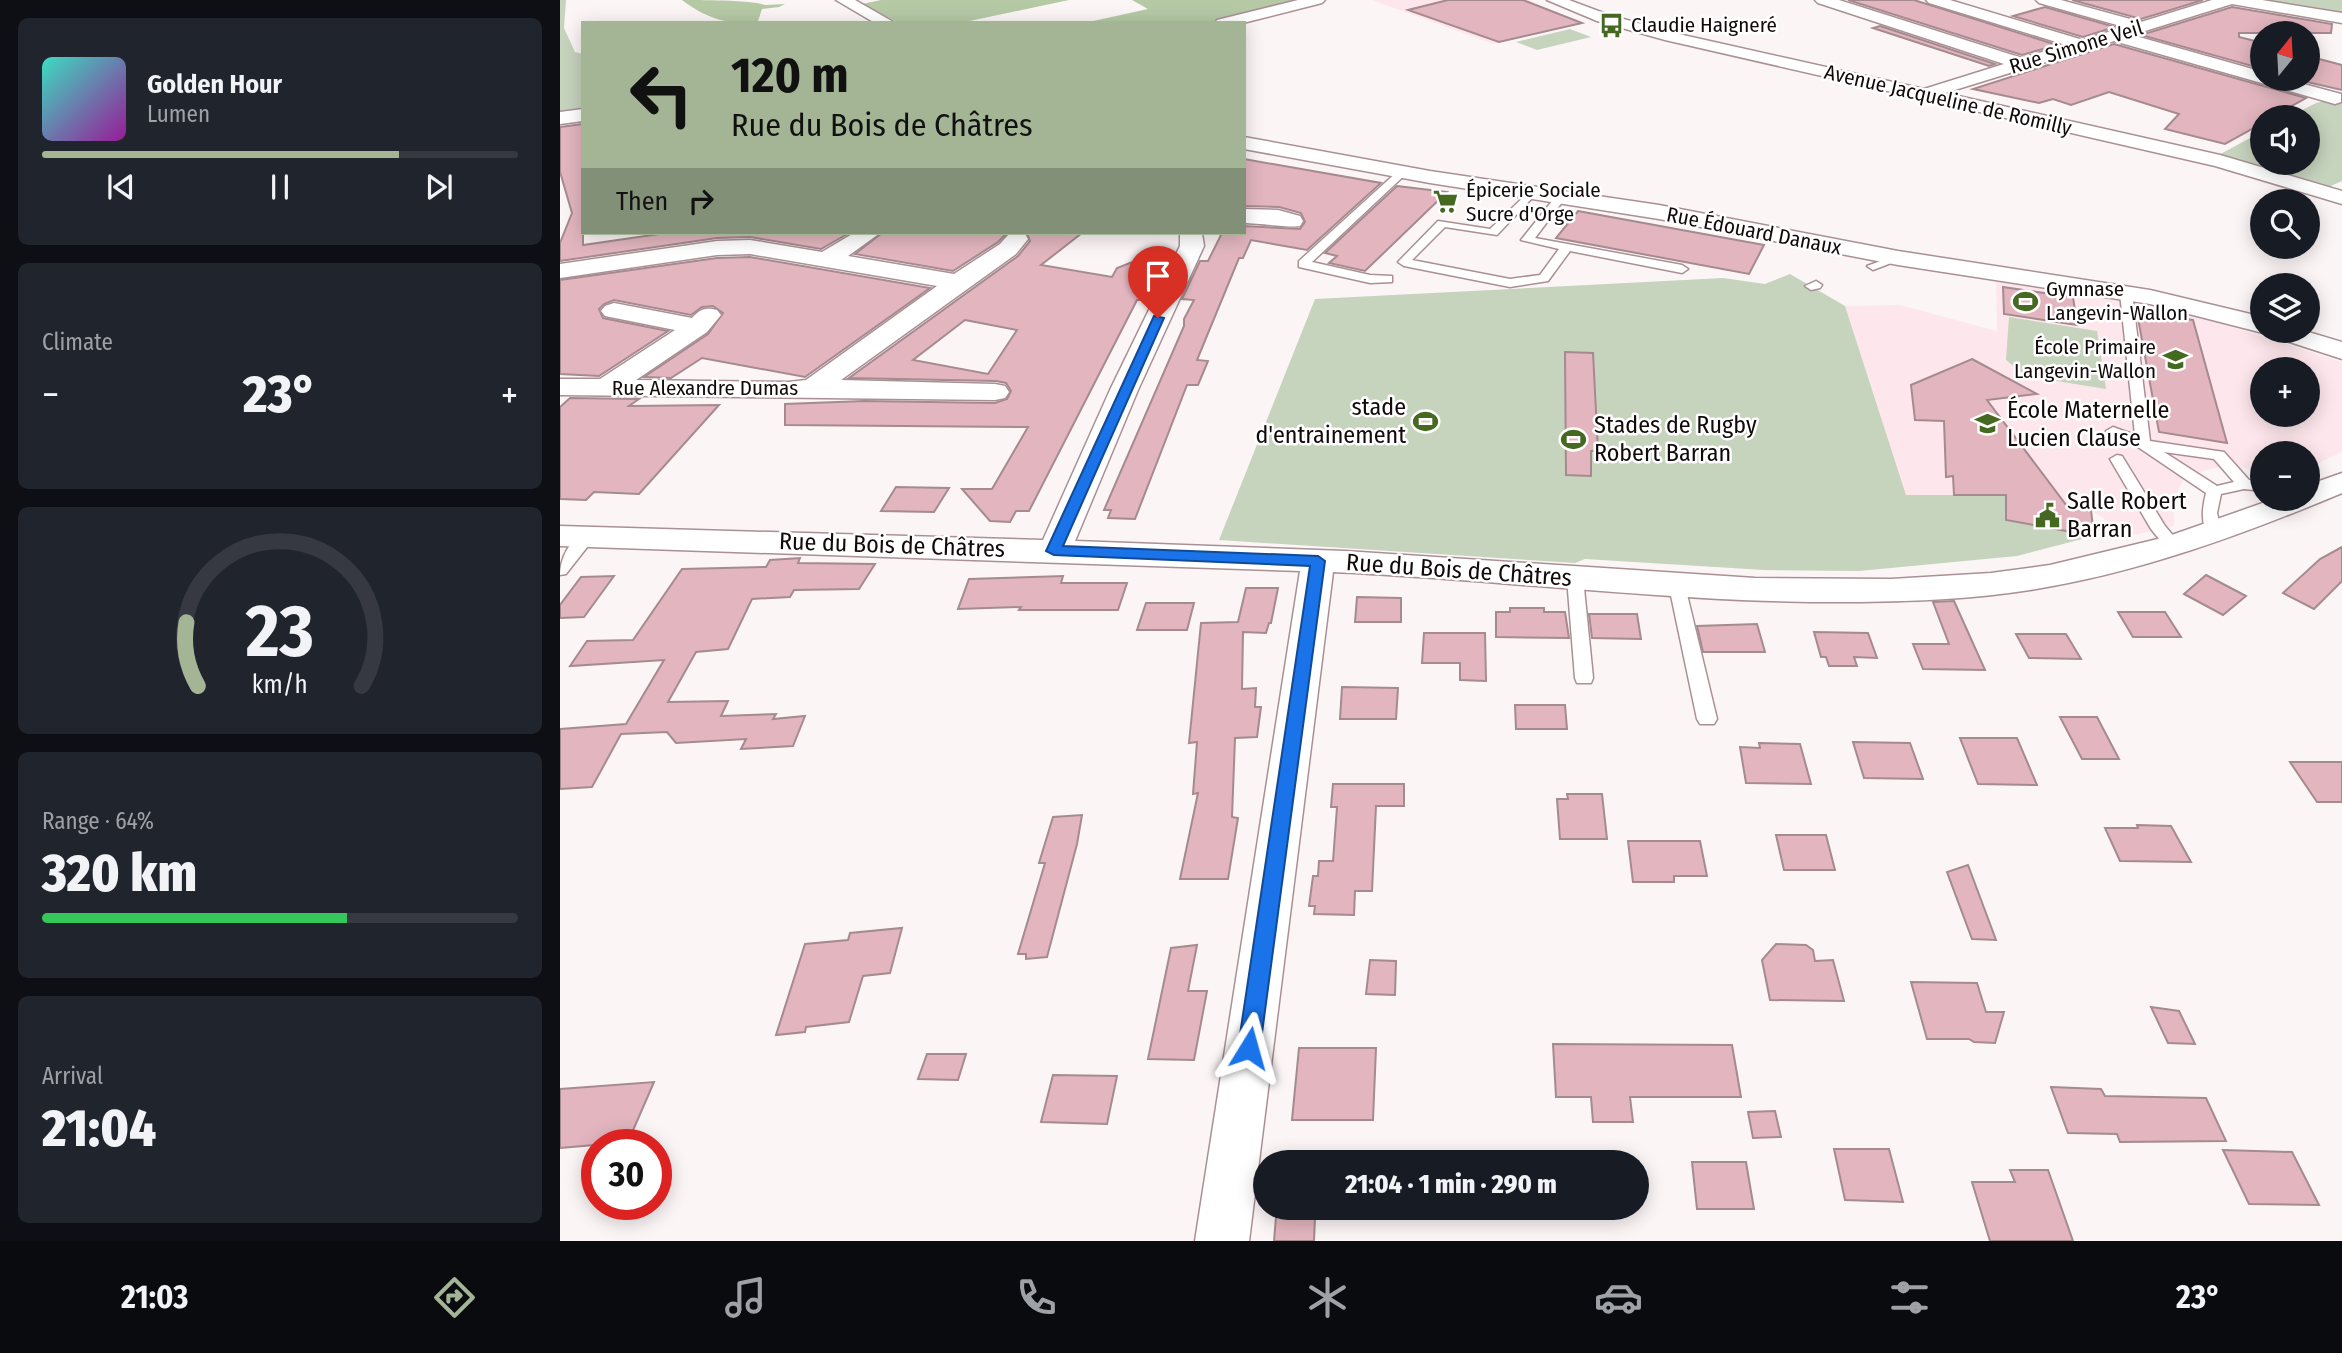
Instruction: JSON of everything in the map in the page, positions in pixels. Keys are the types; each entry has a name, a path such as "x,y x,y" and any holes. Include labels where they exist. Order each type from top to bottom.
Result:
{"street":[{"path":"844,0 883,21"},
{"path":"1231,21 1317,0"},
{"name":"Avenue Jacqueline de Romilly","path":"1555,0 1636,28 1821,75 1925,94 2220,161 2342,198"},
{"path":"1823,0 2022,64"},
{"path":"1934,0 2083,45"},
{"path":"2044,0 2141,26"},
{"name":"Rue Simone Veil","path":"1925,94 2228,0"},
{"path":"2235,0 2342,18"},
{"path":"2113,35 2250,74"},
{"path":"2308,91 2335,99"},
{"path":"560,118 581,115"},
{"name":"Rue Édouard Danaux","path":"1246,143 1402,173 1659,212 1898,258 2126,293 2250,321"},
{"path":"1246,216 1278,217 1292,221"},
{"path":"827,259 866,235"},
{"path":"1054,551 1124,390 1192,246 1191,235"},
{"name":"Rue Alexandre Dumas","path":"560,387 813,388 958,282 1008,249 1017,239"},
{"path":"560,271 732,247 827,259 958,282"},
{"path":"605,388 703,321 614,310"},
{"path":"2315,343 2342,352"},
{"path":"813,388 995,392"},
{"path":"2320,491 2342,482"},
{"name":"Rue du Bois de Châtres","path":"574,536 1318,561 1676,586 1854,591 1993,584 2046,577 2116,563 2214,534 2272,511"},
{"path":"1222,1241 1318,561"}],"lane":[{"path":"1402,173 1303,264 1370,279 1402,282"},
{"path":"1388,279 1442,223 1493,233 1531,193"},
{"path":"1560,197 1527,240 1682,269"},
{"path":"1404,262 1510,283 1544,278 1567,247"},
{"path":"1873,266 1898,258"},
{"path":"2126,293 2143,444"},
{"path":"2113,431 2143,444 2214,491 2250,485"},
{"path":"2143,444 2225,456 2244,484"},
{"path":"2117,459 2159,529 2174,546"},
{"path":"2214,491 2210,502 2214,534"},
{"path":"560,570 574,536"},
{"path":"1575,578 1584,678"},
{"path":"1676,586 1707,719"}],"shaded area":[{"path":"1372,0 1529,0 1582,23 1493,44"},
{"path":"1996,281 2127,301 2198,316 2250,333 2250,343 2283,343 2342,362 2342,452 2320,462 2320,441 2250,441 2250,469 2228,466 2185,477 2174,499 2174,526 2129,536 2091,510 2006,495 1906,495 1845,306 1900,305 1997,331"}],"green space":[{"path":"560,0 566,0 564,28 575,52 581,54 581,114 560,116"},
{"path":"682,0 785,4 762,9 758,21 725,21 695,9"},
{"path":"881,0 1069,0 969,21 895,21 862,4"},
{"path":"1132,0 1307,0 1218,21 1093,21 1148,9"},
{"path":"2253,0 2342,0 2342,15"},
{"path":"1570,29 1591,37 1537,50 1516,42"},
{"path":"2342,97 2342,181 2324,189 2276,175 2320,175 2320,105 2312,105"},
{"path":"2250,138 2250,167 2215,157"},
{"name":"Stades de Rugby Robert Barran","path":"1790,274 1845,306 1906,495 2006,495 2006,520 2094,536 2017,556 1859,571 1764,570 1585,559 1575,563 1219,540 1315,299 1723,278 1765,284"},
{"path":"2009,317 2097,331 2106,389 2026,376 2006,360"}],"building":[{"path":"1448,0 1523,0 1582,23 1499,42 1408,10"},
{"path":"1848,0 1914,0 2057,45 2022,55"},
{"path":"2072,0 2203,0 2141,19"},
{"path":"2045,7 2115,27 2083,37 2013,16"},
{"path":"2232,7 2314,21 2250,21 2250,33 2239,33 2239,37 2250,40 2250,65 2141,35"},
{"path":"2320,22 2332,24 2331,33 2320,33"},
{"path":"1880,26 1995,64 1989,66 1873,28"},
{"path":"2114,44 2250,82 2250,91 2281,91 2306,98 2293,105 2250,105 2250,130 2225,144 2165,129 2179,114 2109,92 2071,105 2053,99 2039,103 1973,89"},
{"path":"2320,59 2342,65 2342,90 2320,85"},
{"path":"581,124 583,245 652,235 846,235 821,249 750,237 717,238 560,261 560,243 572,213 560,172 560,127"},
{"path":"1246,159 1381,183 1307,250 1251,240 1243,258 1239,258 1197,360 1208,361 1198,385 1187,385 1135,519 1108,518 1111,510 1104,510 1194,300 1182,299 1200,261 1208,261 1221,235 1246,235 1246,226 1300,229 1305,222 1301,213 1279,207 1246,206"},
{"path":"1397,186 1447,192 1365,271 1329,263 1337,256 1325,253"},
{"path":"1578,211 1764,245 1749,274 1556,238"},
{"path":"879,235 1005,235 953,271 855,254"},
{"path":"1028,235 1079,235 1041,265 1112,277 1117,268 1140,259 1170,260 1152,299 1137,300 1029,511 1016,511 1010,522 990,521 962,489 992,489 1028,427 785,425 785,404 864,401 995,403 1007,399 1011,391 1006,383 996,381 849,378 1018,256 1030,241","holes":["965,320 1017,330 988,374 913,360"]},
{"path":"750,257 930,288 805,377 702,358 671,378 644,377 708,334 723,313 713,306 702,307 691,315 614,300 599,309 603,318 668,331 599,376 560,374 560,280 717,258"},
{"path":"2003,287 2073,297 2077,325 2004,314"},
{"path":"2137,313 2193,320 2227,443 2159,432"},
{"path":"1565,352 1593,353 1598,451 1591,451 1591,476 1566,475"},
{"path":"1972,359 2037,394 1987,400 2067,506 2091,510 2094,536 2006,520 2006,495 1954,495 1953,476 1946,477 1944,421 1915,420 1911,385"},
{"path":"570,398 639,399 629,406 719,405 639,494 594,492 586,500 560,499 560,407"},
{"path":"896,487 949,488 934,512 881,511"},
{"path":"2342,547 2342,581 2314,609 2283,593 2320,559"},
{"path":"800,558 798,563 875,564 859,589 794,590 790,597 752,599 728,649 696,652 668,702 728,701 721,716 776,714 773,719 805,716 793,746 741,749 746,739 676,743 667,732 621,734 592,787 560,789 560,729 626,724 664,660 570,666 587,641 633,640 682,569 766,567 770,560"},
{"path":"2206,575 2246,596 2223,615 2184,594"},
{"path":"614,576 584,617 560,618 560,605 581,577"},
{"path":"1063,576 1061,583 1127,583 1118,610 1019,610 1021,607 958,609 969,579"},
{"path":"1246,588 1278,588 1271,623 1266,633 1243,632 1242,689 1256,688 1255,707 1261,707 1257,737 1235,738 1232,817 1238,818 1228,879 1180,879 1198,793 1193,794 1197,742 1189,743 1201,623 1238,622"},
{"path":"1357,597 1401,598 1401,622 1355,622"},
{"path":"1954,601 1985,670 1923,669 1913,644 1949,644 1933,602"},
{"path":"1146,603 1194,603 1187,630 1137,630"},
{"path":"1510,608 1544,608 1544,612 1565,612 1569,638 1496,637 1496,612 1510,612"},
{"path":"2118,612 2165,612 2181,637 2133,637"},
{"path":"1589,614 1637,614 1641,639 1592,638"},
{"path":"1757,624 1765,652 1703,652 1697,626"},
{"path":"1814,632 1868,633 1877,658 1854,657 1857,666 1829,666 1826,657 1821,657"},
{"path":"1424,633 1485,633 1486,681 1460,680 1460,663 1422,663"},
{"path":"2016,634 2066,634 2081,659 2029,658"},
{"path":"1342,687 1398,688 1396,719 1340,719"},
{"path":"1515,705 1565,705 1567,729 1516,729"},
{"path":"2060,717 2097,717 2119,759 2082,759"},
{"path":"1960,738 2017,738 2037,785 1978,784"},
{"path":"1853,742 1910,743 1923,779 1864,778"},
{"path":"1759,743 1800,744 1811,784 1746,783 1740,747 1760,748"},
{"path":"2290,762 2342,762 2342,802 2317,802"},
{"path":"1333,784 1404,784 1404,806 1376,806 1372,891 1355,891 1354,915 1314,914 1315,906 1309,906 1313,876 1318,876 1319,861 1333,861 1337,807 1331,807"},
{"path":"1567,794 1602,794 1607,839 1560,839 1557,799 1568,799"},
{"path":"1082,815 1047,957 1026,959 1026,954 1018,954 1045,863 1039,863 1053,817"},
{"path":"2137,825 2171,826 2191,862 2120,861 2105,828 2138,828"},
{"path":"1776,835 1826,835 1835,870 1784,870"},
{"path":"1628,841 1700,841 1707,876 1674,876 1674,882 1633,882"},
{"path":"1968,865 1996,940 1972,939 1947,872"},
{"path":"902,928 890,973 863,976 849,1022 806,1027 805,1032 776,1035 805,944 848,940 850,933"},
{"path":"1776,944 1806,945 1813,950 1815,961 1833,960 1844,1001 1770,1000 1762,960"},
{"path":"1197,945 1188,991 1207,991 1194,1060 1148,1059 1171,948"},
{"path":"1370,960 1396,961 1395,995 1366,994"},
{"path":"1911,982 1977,983 1986,1012 2004,1012 1995,1043 1974,1042 1969,1039 1927,1039"},
{"path":"2151,1007 2179,1011 2195,1044 2168,1043"},
{"path":"1553,1044 1732,1045 1741,1097 1630,1097 1633,1122 1593,1122 1591,1097 1556,1097"},
{"path":"1299,1048 1376,1048 1373,1120 1292,1120"},
{"path":"927,1054 966,1054 958,1080 918,1079"},
{"path":"1053,1075 1117,1076 1107,1124 1041,1122"},
{"path":"654,1082 634,1129 581,1129 581,1146 560,1148 560,1089"},
{"path":"2051,1087 2101,1089 2105,1096 2206,1098 2226,1141 2120,1142 2117,1134 2068,1133"},
{"path":"1775,1111 1781,1137 1753,1138 1748,1112"},
{"path":"1834,1149 1889,1149 1903,1202 1845,1200"},
{"path":"2223,1150 2292,1152 2319,1205 2249,1204"},
{"path":"1692,1162 1746,1162 1754,1209 1697,1209"},
{"path":"2010,1170 2048,1170 2073,1241 1990,1241 1972,1182 2015,1182"},
{"path":"1276,1220 1315,1220 1314,1241 1274,1241"}],"place":[{"name":"Claudie Haigneré","path":"1611,25"},
{"name":"Épicerie Sociale Sucre d'Orge","path":"1446,202"},
{"name":"Gymnase Langevin-Wallon","path":"2026,301"},
{"name":"École Primaire Langevin-Wallon","path":"2176,359"},
{"name":"stade d'entrainement","path":"1426,421"},
{"name":"École Maternelle Lucien Clause","path":"1987,424"},
{"name":"Stades de Rugby Robert Barran","path":"1574,439"},
{"name":"Salle Robert Barran","path":"2047,515"}],"route":[{"path":"1158,318 1054,551 1318,561 1249,1048"}]}
